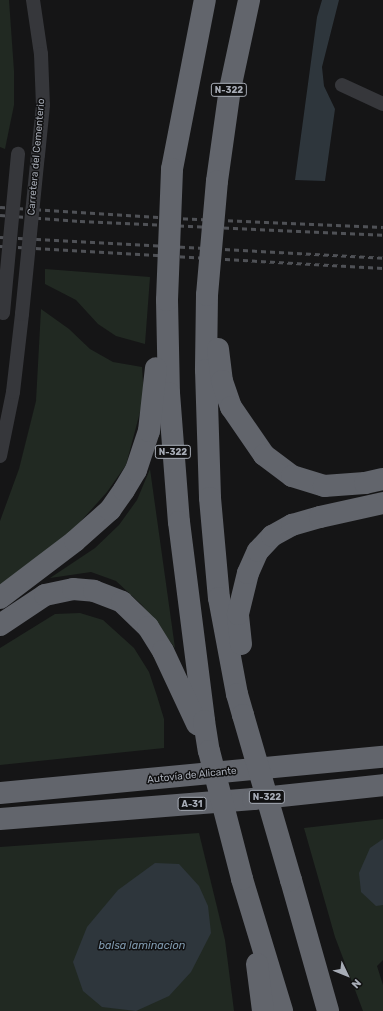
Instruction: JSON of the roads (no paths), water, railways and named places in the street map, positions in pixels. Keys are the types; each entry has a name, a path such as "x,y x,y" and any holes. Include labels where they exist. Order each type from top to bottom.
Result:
{"highway":[{"name":"N-322","path":"205,0 172,169 167,300 170,400 179,522 209,751 242,879 282,1011"},
{"name":"N-322","path":"249,0 230,89 217,181 207,295 206,370 210,498 219,598 237,694 328,1011"},
{"path":"207,295 216,318 219,363 231,407 264,455 292,476 324,486 365,484 383,479"},
{"path":"0,598 75,541 110,510 136,470 149,431 154,398 157,344 167,300"},
{"path":"237,694 243,668 238,614 248,573 258,551 272,536 292,525 383,503"},
{"path":"0,625 45,595 73,589 94,591 122,602 148,627 164,651 209,751"},
{"name":"Autovía de Alicante","path":"0,793 29,792 383,757"},
{"path":"0,782 29,792"},
{"name":"A-31","path":"0,819 254,799 383,785"},
{"path":"294,890 345,1011"},
{"path":"253,914 252,939 261,982 263,1011"}],"street":[{"name":"Carretera del Cementerio","path":"0,456 13,392 43,105 42,76 33,0"},
{"path":"342,85 383,104"},
{"name":"Carretera del Cementerio","path":"3,313 18,154"}],"water":[{"path":"322,0 339,0 322,67 324,86 335,109 325,181 295,180 317,17"},
{"path":"383,839 383,905 376,906 361,892 359,873 370,848"},
{"name":"balsa laminacion","path":"155,863 179,864 199,886 208,906 211,933 191,972 169,996 136,1011 102,1007 83,991 73,962 87,927 118,890"}],"railway":[{"path":"0,207 174,218 383,227"},
{"path":"0,215 80,221 383,235"},
{"path":"0,237 383,258"},
{"path":"0,246 383,268"}]}
